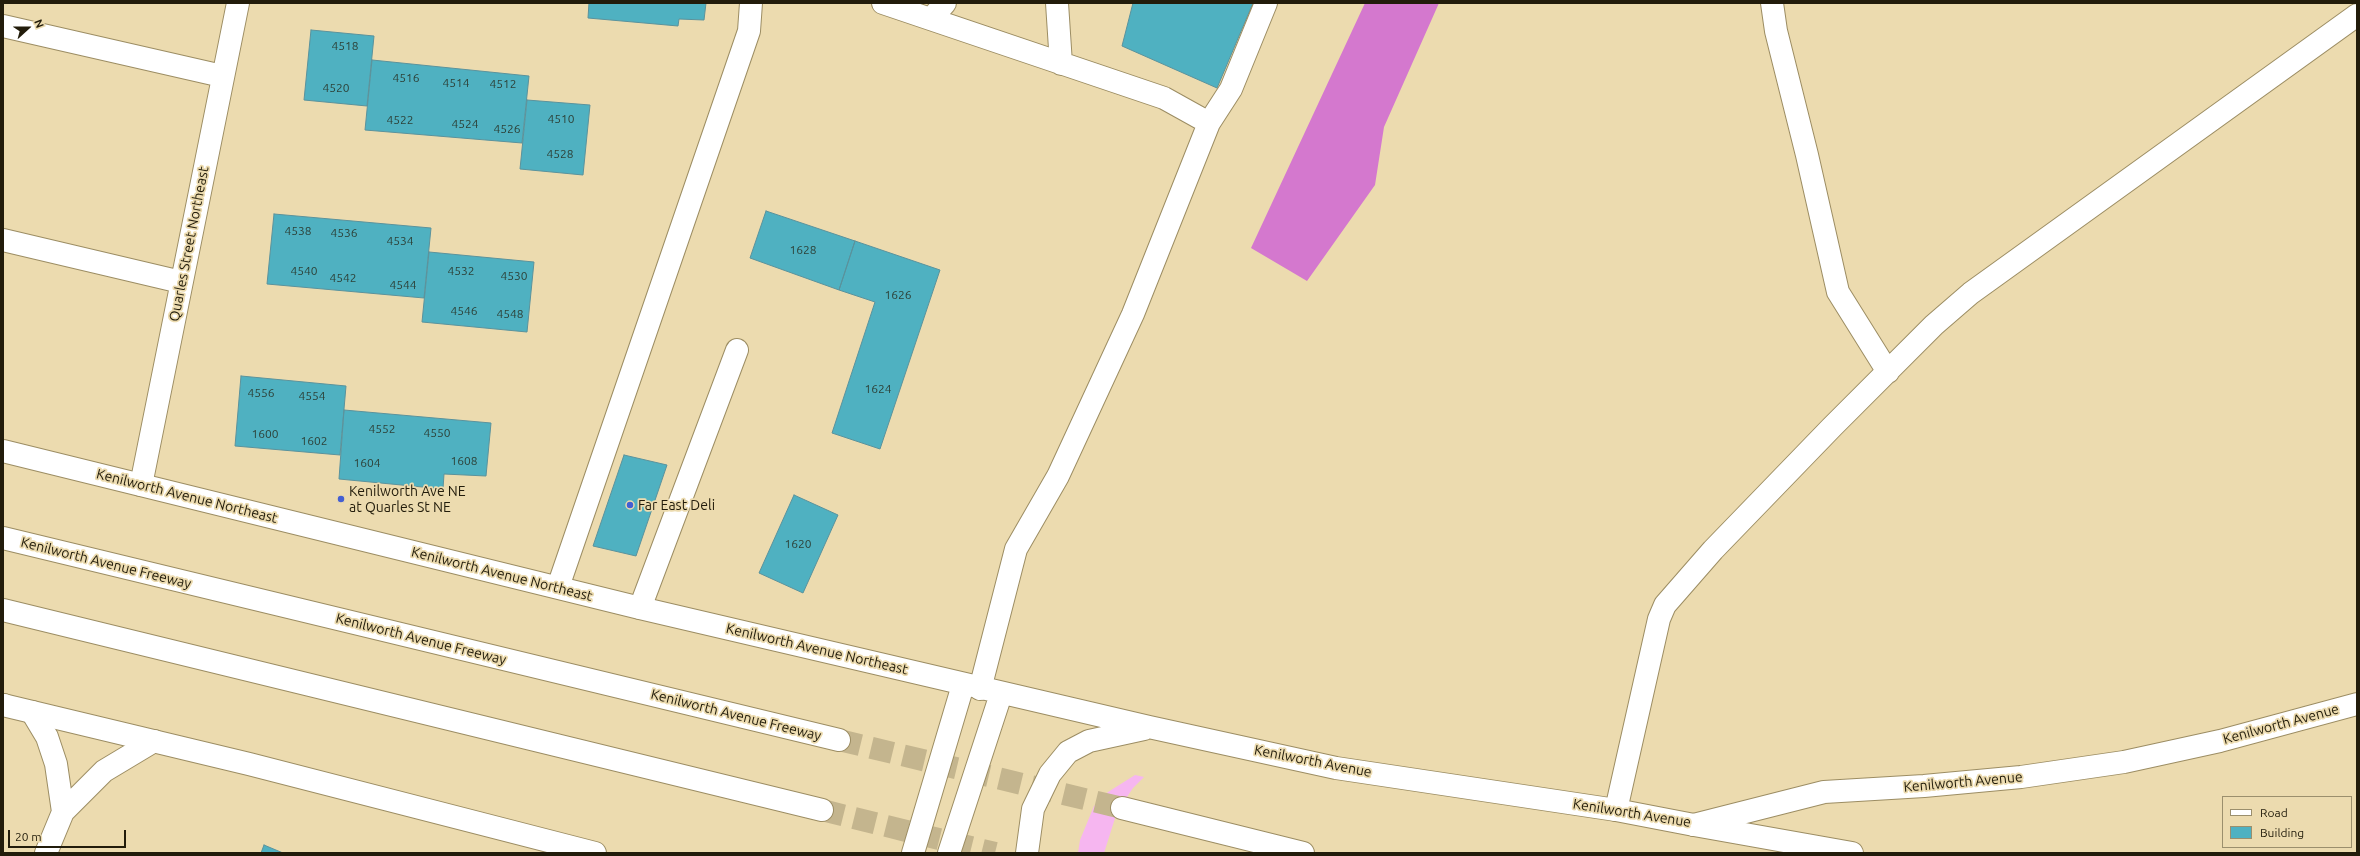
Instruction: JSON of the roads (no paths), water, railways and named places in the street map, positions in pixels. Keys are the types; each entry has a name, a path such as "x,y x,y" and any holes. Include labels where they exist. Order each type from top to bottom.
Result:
{"main road":[{"name":"Quarles Street Northeast","path":"142,485 222,76 238,3"},
{"path":"558,587 749,32 751,3"},
{"path":"883,3 938,11 1060,64 1164,98 1209,123"},
{"path":"1057,3 1060,64"},
{"path":"913,853 971,687 1016,549 1058,476 1133,314 1209,123 1231,89 1266,3"},
{"path":"1772,3 1776,31 1807,155 1838,292 1888,372"},
{"path":"1616,810 1660,619 1665,605 1713,550 1888,372 1971,293 2357,15"},
{"path":"3,26 222,76"},
{"path":"3,240 181,282"},
{"path":"640,608 737,350"},
{"name":"Kenilworth Avenue Northeast","path":"3,451 640,608 1001,694"},
{"name":"Kenilworth Avenue Freeway","path":"3,538 839,740"},
{"path":"3,610 822,810"},
{"path":"949,853 1001,694"},
{"name":"Kenilworth Avenue","path":"1001,694 1336,768 1616,810 1694,824 1824,792 1924,786 2021,777 2124,762 2220,741 2357,704"},
{"path":"3,705 154,741 567,850 595,853"},
{"path":"32,712 47,737 56,764 63,812"},
{"path":"1027,853 1033,809 1050,774 1068,752 1089,741 1149,727"},
{"path":"46,853 63,812 104,771 154,741"},
{"path":"1122,808 1303,853"},
{"path":"1694,824 1852,853"}],"tunnel":[{"path":"839,740 1122,808"},
{"path":"822,810 995,853"}],"place":[{"name":"Kenilworth Ave NE at Quarles St NE","path":"341,499"},
{"name":"Far East Deli","path":"630,505"}]}
